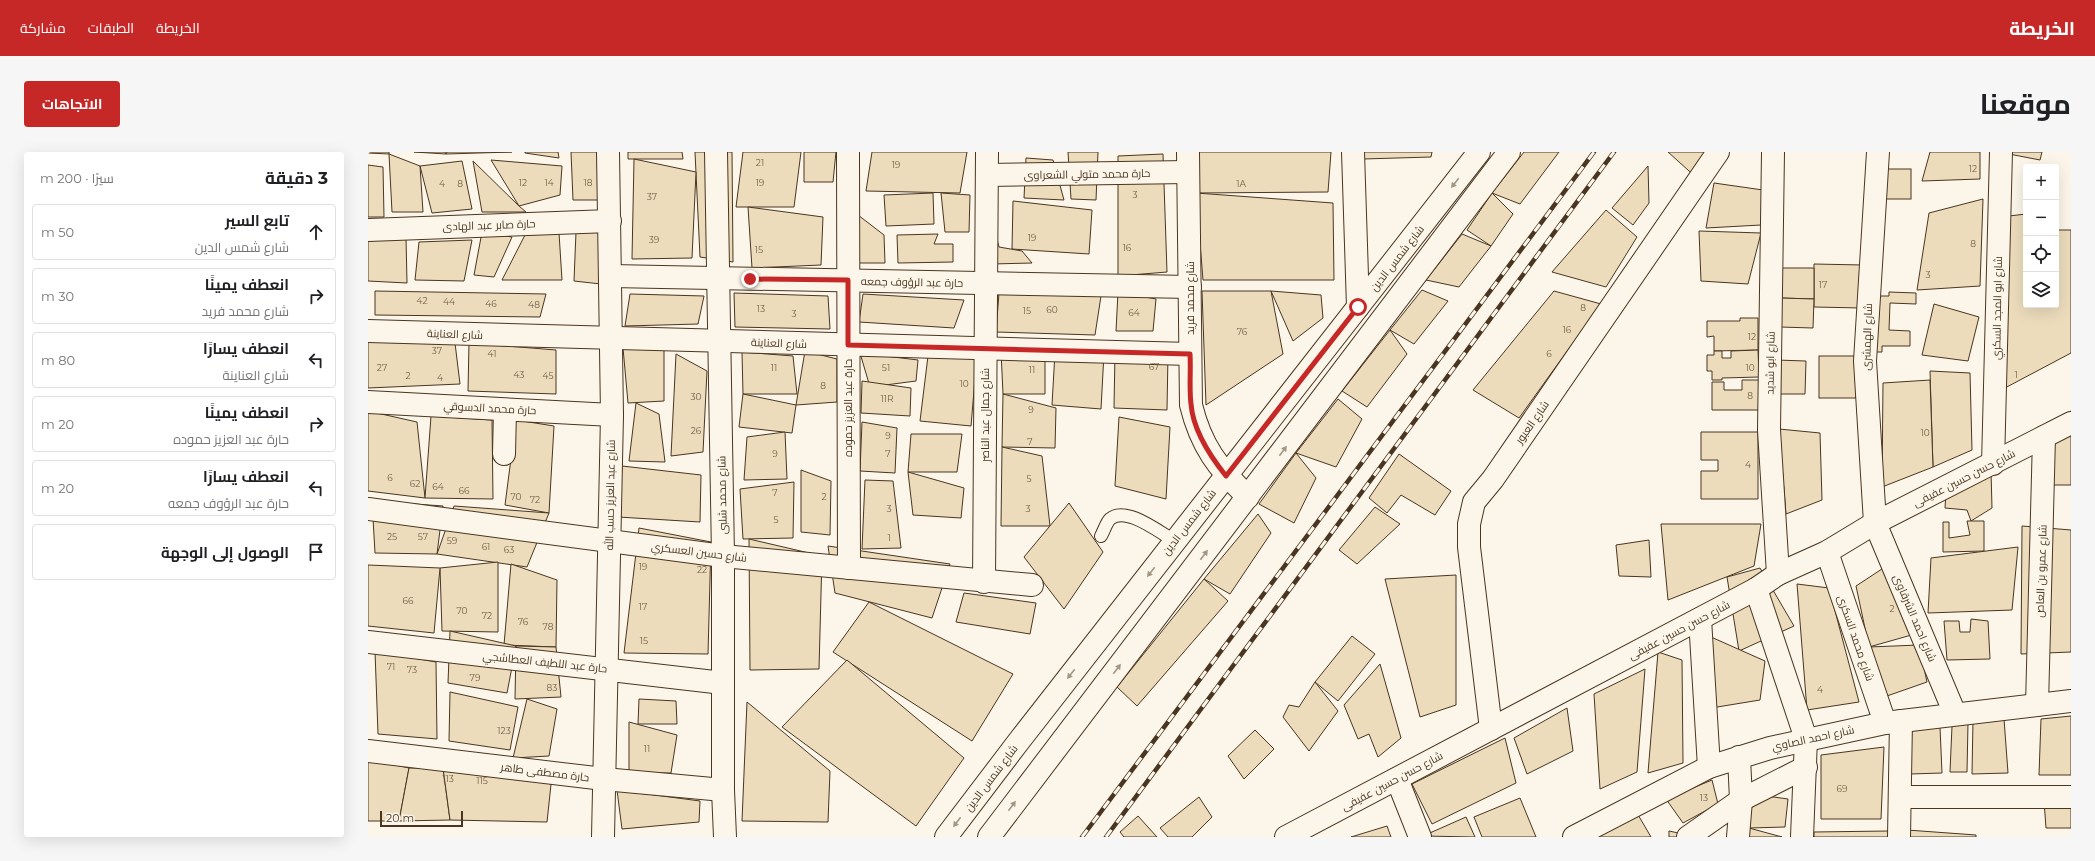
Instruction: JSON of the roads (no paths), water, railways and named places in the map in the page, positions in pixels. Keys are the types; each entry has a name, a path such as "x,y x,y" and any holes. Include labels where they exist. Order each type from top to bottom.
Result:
{"street":[{"name":"شارع عبد العزيز حسب الله","path":"602,837 612,415 608,152"},
{"name":"شارع محمد شلبى","path":"716,152 723,556 723,790 725,837"},
{"name":"حارة عبد العزيز حموده","path":"848,152 849,568"},
{"name":"شارع جمال عبد الناصر","path":"984,582 987,152"},
{"path":"1352,152 1358,307"},
{"path":"989,837 1510,152"},
{"name":"شارع العبور","path":"1491,729 1469,547 1469,524 1474,502 1493,479 1718,152"},
{"name":"شارع ابو شديد","path":"1773,152 1769,430 1778,574"},
{"name":"شارع الهمشرى","path":"1874,523 1865,362 1878,152"},
{"name":"شارع ابو المجد السكري","path":"1993,464 2001,152"},
{"name":"شارع شمس الدين","path":"946,837 1358,307 1472,156"},
{"name":"حارة محمد متولي الشعراوى","path":"987,175 1188,162"},
{"name":"شارع محمد فريد","path":"1188,162 1191,405 1195,421 1209,453 1226,476 1248,496"},
{"name":"حارة صابر عبد الهادى","path":"368,230 610,221"},
{"name":"حارة عبد الرؤوف جمعه","path":"611,276 1190,287"},
{"name":"شارع العناينة","path":"368,331 1190,354"},
{"name":"حارة محمد الدسوقي","path":"368,402 612,415"},
{"path":"504,454 505,410"},
{"name":"شارع حسن حسين عفيفى","path":"1286,837 1700,619 1756,589 1778,574 1827,552 1874,523 1993,464 2071,423"},
{"name":"شارع عمرو بن العاص","path":"2037,705 2044,438"},
{"name":"شارع حسين العسكري","path":"368,509 723,556 984,582 1032,585"},
{"name":"شارع احمد الشرقاوى","path":"1874,523 1955,714"},
{"name":"شارع محمد السكرى","path":"1827,552 1893,722 1900,797 1899,837"},
{"path":"1756,589 1806,739 1802,837"},
{"path":"1700,619 1709,767"},
{"name":"حارة عبد اللطيف العطاشجي","path":"368,642 723,683"},
{"name":"شارع احمد الصاوي","path":"1574,837 1709,767 1739,757 1806,739 1893,722 2071,701"},
{"name":"حارة مصطفى طاهر","path":"368,751 723,790"},
{"path":"1738,837 1740,800 1739,757"},
{"path":"1688,837 1740,800 1806,767"},
{"path":"1397,778 1420,837"},
{"path":"1900,797 2071,797"}],"lane":[{"path":"1101,536 1109,520 1114,516 1123,515 1134,517 1175,541"}],"railway":[{"path":"1082,837 1594,152"},
{"path":"1106,837 1614,152"}]}
